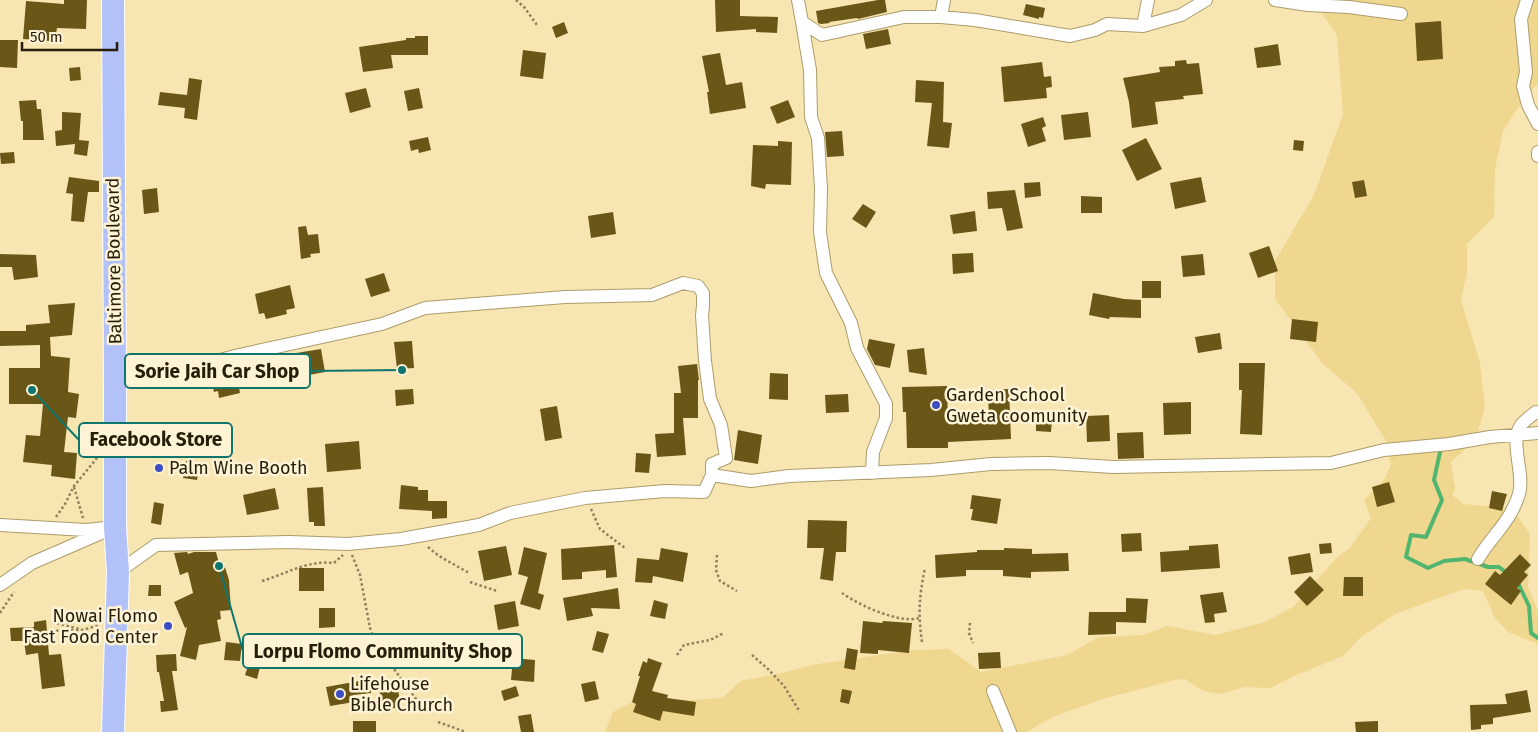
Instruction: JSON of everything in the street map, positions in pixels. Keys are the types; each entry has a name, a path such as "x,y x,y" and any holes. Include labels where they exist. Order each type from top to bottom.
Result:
{"highway":[{"name":"Baltimore Boulevard","path":"113,0 115,527 118,572 113,732"}],"street":[{"path":"798,0 810,70 811,117 818,138 821,189 820,232 826,273 851,323 857,348 886,404 886,418 873,452 872,473"},
{"path":"942,17 944,0"},
{"path":"1143,26 1148,0"},
{"path":"802,22 822,35 904,17 942,17 975,20 1070,36 1095,30 1108,24 1143,26 1181,15 1206,0"},
{"path":"1275,0 1401,14"},
{"path":"1527,0 1521,19 1526,72 1523,86 1528,105 1538,124"},
{"path":"115,383 174,372 239,355 374,326 425,308 565,297 652,296 683,283 698,286 703,293 704,306 702,315 705,361 710,399 722,425 726,458 712,464 712,475 704,492 664,491 586,498 510,513 480,524 422,535 348,544 289,542 156,545 118,572"},
{"path":"1478,559 1486,545 1508,521 1520,492 1517,434 1522,425 1536,412 1538,413"},
{"path":"712,475 751,481 789,476 931,470 991,464 1049,463 1113,467 1331,463 1384,450 1538,433"},
{"path":"0,525 86,530 115,527"},
{"path":"0,585 32,563 115,527"},
{"path":"993,691 1010,732"}],"path":[{"path":"516,0 524,7 537,25"},
{"path":"48,528 65,504 74,486 100,453"},
{"path":"74,486 86,530"},
{"path":"586,498 600,529 625,548"},
{"path":"422,535 425,544 438,556 469,574"},
{"path":"262,581 307,564 334,563 342,557 348,544"},
{"path":"348,544 360,575 370,628 379,656 394,669 415,698 438,710"},
{"path":"716,555 716,570 720,581 737,591"},
{"path":"922,642 919,595 925,568"},
{"path":"470,582 497,592"},
{"path":"842,593 867,608 911,620 919,618"},
{"path":"51,631 83,630 98,626 117,603"},
{"path":"52,622 83,630"},
{"path":"970,623 969,633 973,643"},
{"path":"677,655 684,645 710,640 724,633"},
{"path":"752,655 784,686 800,712"},
{"path":"438,722 466,732"}],"shaded area":[{"path":"1313,0 1538,0 1538,84 1526,95 1503,131 1495,169 1494,217 1467,244 1467,273 1461,300 1480,363 1485,407 1476,439 1451,462 1455,489 1452,495 1463,504 1498,507 1514,511 1530,534 1528,587 1538,611 1538,644 1508,632 1495,618 1483,591 1464,589 1395,614 1361,637 1343,656 1294,676 1271,688 1244,687 1222,694 1203,691 1185,679 1175,680 1106,698 1055,716 1026,732 605,732 613,712 642,697 658,700 722,698 741,681 812,665 913,650 949,649 981,672 1067,655 1099,637 1144,635 1167,626 1216,635 1265,622 1293,607 1337,557 1350,548 1371,518 1364,500 1383,481 1391,465 1386,441 1357,393 1322,363 1275,299 1275,261 1314,195 1343,114 1337,35"}],"building":[{"path":"64,0 87,0 86,29 57,28 56,34 52,34 51,41 23,39 26,1 64,4"},
{"path":"715,0 740,0 740,16 778,17 777,33 756,32 756,29 716,32"},
{"path":"885,0 887,12 858,19 818,23 816,11"},
{"path":"1026,4 1045,8 1043,18 1039,17 1039,19 1023,15"},
{"path":"1441,21 1443,59 1417,61 1415,23"},
{"path":"564,22 568,33 556,38 552,27"},
{"path":"888,29 891,44 866,49 863,34"},
{"path":"415,36 428,36 428,55 391,55 393,68 363,72 359,47 406,40 406,38 415,38"},
{"path":"0,40 18,40 17,68 0,67"},
{"path":"1278,44 1281,65 1257,68 1254,48"},
{"path":"523,50 546,53 543,79 520,76"},
{"path":"720,53 726,85 742,82 746,108 710,114 707,92 709,92 702,56"},
{"path":"1186,60 1187,64 1199,63 1203,94 1183,96 1184,99 1155,102 1158,124 1132,128 1129,102 1123,78 1160,72 1159,67 1175,66 1175,61"},
{"path":"1042,62 1044,77 1051,76 1052,87 1046,88 1047,98 1004,102 1001,67"},
{"path":"80,67 81,80 70,81 69,68"},
{"path":"189,78 202,80 197,120 184,118 185,108 158,105 160,92 187,95"},
{"path":"916,80 944,82 943,122 952,123 949,148 927,146 932,103 915,102"},
{"path":"366,88 371,107 350,113 345,93"},
{"path":"419,88 423,108 408,111 404,91"},
{"path":"36,100 37,109 41,109 44,140 23,140 23,121 21,121 19,101"},
{"path":"788,100 795,117 777,124 770,107"},
{"path":"62,112 81,113 79,140 89,141 87,156 74,154 75,144 56,146 55,131 62,130"},
{"path":"1088,112 1091,137 1064,140 1061,115"},
{"path":"1043,117 1046,126 1042,128 1046,141 1028,147 1021,124"},
{"path":"842,131 844,156 827,157 825,132"},
{"path":"428,137 431,150 419,153 418,149 411,151 409,141"},
{"path":"1146,138 1162,169 1137,181 1122,150"},
{"path":"1294,140 1304,141 1303,151 1293,150"},
{"path":"778,141 792,142 791,185 766,184 765,189 751,186 753,145 778,146"},
{"path":"14,152 15,163 1,164 0,153"},
{"path":"69,177 99,181 99,192 88,192 84,222 71,221 73,194 66,193"},
{"path":"1201,177 1206,202 1175,209 1170,183"},
{"path":"1364,180 1367,196 1355,198 1352,182"},
{"path":"1040,182 1041,196 1025,198 1024,183"},
{"path":"157,188 159,212 144,214 142,190"},
{"path":"1015,190 1023,228 1007,231 1002,208 988,209 987,192"},
{"path":"1081,196 1102,197 1102,213 1081,213"},
{"path":"863,204 876,212 866,228 852,219"},
{"path":"975,211 977,231 953,234 950,215"},
{"path":"613,212 616,234 591,238 588,216"},
{"path":"306,226 308,235 318,234 320,253 310,254 311,257 301,259 298,227"},
{"path":"1269,246 1278,271 1258,278 1249,253"},
{"path":"973,253 974,272 953,274 952,254"},
{"path":"0,254 36,255 38,277 14,280 12,267 0,267"},
{"path":"1203,254 1205,275 1183,277 1181,256"},
{"path":"384,273 390,291 371,297 365,279"},
{"path":"1142,281 1161,281 1161,298 1142,298"},
{"path":"290,285 295,308 286,310 287,314 266,319 264,313 259,314 255,294"},
{"path":"1093,293 1141,300 1141,318 1110,317 1109,319 1089,315"},
{"path":"75,303 72,335 50,337 51,356 70,358 68,392 79,394 76,418 68,417 64,452 77,453 75,479 51,476 52,465 23,462 26,435 40,436 43,404 9,404 9,368 40,368 40,345 0,346 0,331 26,331 26,325 50,323 48,305"},
{"path":"1292,319 1318,322 1316,342 1290,339"},
{"path":"1220,333 1222,349 1198,353 1195,337"},
{"path":"869,339 895,344 890,368 875,365 867,349"},
{"path":"412,341 414,368 397,369 394,342"},
{"path":"924,348 927,375 909,372 907,350"},
{"path":"321,349 325,372 282,380 278,356"},
{"path":"1239,363 1265,363 1262,435 1240,434 1242,390 1239,390"},
{"path":"697,364 699,380 698,418 683,418 686,455 657,457 655,434 674,433 674,393 681,393 678,366"},
{"path":"235,365 240,393 219,398 218,391 214,392 211,379 215,379 214,370"},
{"path":"770,373 788,374 788,400 769,399"},
{"name":"Garden School Gweta coomunity","path":"947,386 948,421 989,419 988,390 1009,389 1011,439 948,442 948,448 907,448 906,412 903,412 902,387"},
{"path":"413,389 414,404 396,406 395,390"},
{"path":"848,394 849,412 826,413 825,395"},
{"path":"1191,402 1191,434 1164,435 1163,403"},
{"path":"557,406 562,438 545,441 540,409"},
{"path":"1109,415 1110,441 1087,442 1086,416"},
{"path":"1036,419 1052,420 1051,432 1036,431"},
{"path":"225,422 227,444 203,445 201,424"},
{"path":"738,430 762,435 758,464 734,460"},
{"path":"1143,432 1144,458 1118,459 1117,433"},
{"path":"359,441 361,469 327,472 325,444"},
{"path":"636,453 651,454 649,473 635,472"},
{"path":"186,461 200,463 197,480 183,478"},
{"path":"1389,482 1395,502 1377,507 1372,487"},
{"path":"401,485 418,487 418,490 428,490 428,501 447,501 447,518 432,519 432,511 399,509"},
{"path":"323,487 325,526 314,526 314,522 309,522 307,488"},
{"path":"275,488 279,509 247,515 243,495"},
{"path":"1492,491 1507,494 1502,511 1489,508"},
{"path":"972,495 1001,499 997,524 971,520 973,509 970,509"},
{"path":"154,502 164,504 161,525 151,523"},
{"path":"808,520 847,521 846,552 836,552 833,581 820,579 824,548 807,548"},
{"path":"1141,533 1142,551 1122,552 1121,534"},
{"path":"1331,543 1332,553 1320,554 1319,544"},
{"path":"1218,544 1220,568 1161,572 1160,552 1189,550 1189,546"},
{"path":"614,545 617,577 606,578 606,570 582,572 582,579 562,580 561,549"},
{"path":"506,546 512,575 484,581 478,551"},
{"path":"524,547 547,553 538,593 544,595 540,610 520,604 528,577 518,574"},
{"path":"661,548 688,553 683,582 653,576 652,583 635,582 637,558 659,560"},
{"path":"1004,548 1032,549 1032,554 1068,553 1069,571 1031,572 1031,578 1003,576 1003,570 966,570 966,576 936,578 935,555 977,552 977,550 1004,550"},
{"path":"187,552 188,554 194,552 216,552 219,563 223,561 229,580 231,610 220,611 221,619 217,620 221,641 199,645 196,660 180,656 187,627 185,628 174,602 193,593 188,572 180,575 174,553"},
{"path":"1310,553 1313,572 1291,575 1288,557"},
{"path":"1520,554 1531,565 1524,572 1528,575 1517,588 1521,591 1511,605 1485,584 1495,571 1500,575"},
{"path":"299,568 324,568 324,591 299,591"},
{"path":"1310,576 1324,590 1307,606 1294,592"},
{"path":"1344,577 1363,577 1363,596 1343,596"},
{"path":"149,585 161,585 161,596 148,596"},
{"path":"618,588 620,609 591,608 593,616 567,621 563,598"},
{"path":"1223,592 1227,612 1214,614 1215,622 1205,623 1200,595"},
{"path":"1126,598 1148,599 1146,623 1116,622 1116,634 1088,635 1089,612 1126,612"},
{"path":"654,600 668,604 665,619 650,616"},
{"path":"515,601 519,626 498,630 494,605"},
{"path":"319,608 335,608 335,627 319,628"},
{"path":"46,620 49,655 61,654 65,686 42,689 38,653 26,655 24,641 11,641 10,628 34,627 34,622"},
{"path":"863,621 912,623 909,653 878,650 878,654 860,653"},
{"path":"597,631 609,634 603,653 592,650"},
{"path":"226,642 242,644 240,661 224,660"},
{"path":"847,648 858,650 855,670 844,668"},
{"path":"1000,652 1001,668 979,669 978,653"},
{"path":"176,654 177,671 172,671 178,710 161,712 160,701 164,701 159,672 157,672 156,655"},
{"path":"513,658 535,660 534,682 511,680"},
{"path":"648,658 662,663 652,691 668,695 667,698 696,702 694,716 663,711 660,721 633,712 636,704 632,702 640,676 638,676 643,661 647,663"},
{"path":"249,663 260,667 257,679 245,675"},
{"name":"Lifehouse Bible Church","path":"370,679 371,693 353,695 354,702 330,706 326,687"},
{"path":"595,681 599,699 585,702 581,684"},
{"path":"397,683 401,707 382,710 379,686"},
{"path":"516,686 519,696 504,701 501,691"},
{"path":"842,689 852,691 849,704 840,702"},
{"path":"1527,690 1531,712 1493,718 1493,724 1481,725 1481,729 1471,730 1470,705 1507,704 1505,694"},
{"path":"531,714 534,732 521,732 518,716"},
{"path":"353,721 376,721 376,732 353,732"},
{"path":"1378,721 1378,732 1356,732 1355,722"}],"waterway":[{"path":"1440,452 1434,480 1442,500 1426,537 1411,535 1406,557 1428,568 1444,561 1465,559 1488,567 1499,567 1508,574"},
{"path":"1517,581 1529,606 1531,633 1538,638"}],"place":[{"name":"Sorie Jaih Car Shop","path":"402,370"},
{"name":"Facebook Store","path":"32,390"},
{"name":"Garden School Gweta coomunity","path":"936,405"},
{"name":"Palm Wine Booth","path":"159,468"},
{"name":"Lorpu Flomo Community Shop","path":"219,566"},
{"name":"Nowai Flomo Fast Food Center","path":"168,626"},
{"name":"Lifehouse Bible Church","path":"340,694"}]}
